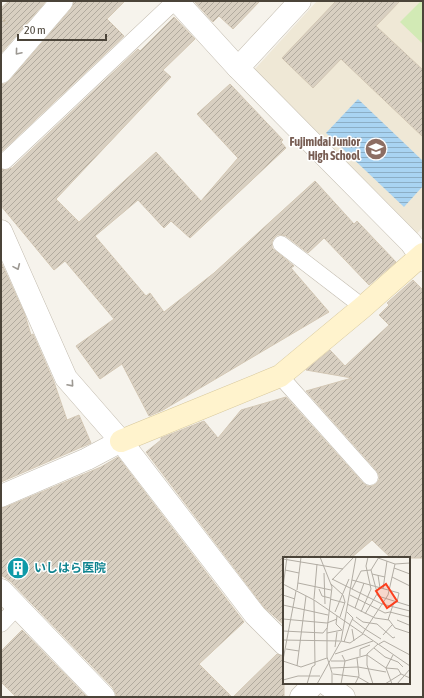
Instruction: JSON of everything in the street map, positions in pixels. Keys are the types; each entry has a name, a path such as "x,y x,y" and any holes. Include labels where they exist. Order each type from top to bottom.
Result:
{"street":[{"path":"1,72 62,1"},
{"path":"1,496 87,459 121,441 280,376 422,257 406,238 238,68 176,1"},
{"path":"238,68 300,1"},
{"path":"1,231 66,378 121,441 255,615 283,643"},
{"path":"1,590 104,697"},
{"path":"301,697 315,684"},
{"path":"326,684 344,697"}],"lane":[{"path":"5,161 176,1"},
{"path":"281,244 363,308"},
{"path":"280,376 370,477"},
{"path":"1,624 17,606"}],"shaded area":[{"name":"Fujimidai Junior High School","path":"317,1 423,1 423,227 413,238 254,70"}],"green space":[{"path":"421,1 423,1 423,44 400,22"}],"water":[{"path":"358,99 423,161 423,186 404,207 326,133"}],"building":[{"path":"9,1 46,1 1,53 1,8"},
{"path":"74,1 125,1 107,19 124,36 1,152 1,84 5,84 10,80 71,9"},
{"path":"194,1 260,1 233,29 219,16 213,22"},
{"path":"336,1 400,1 376,26 423,70 423,137 341,59 313,88 282,58"},
{"path":"174,17 195,39 163,70 171,77 56,199 79,222 156,152 201,201 238,158 197,114 230,84 283,140 281,142 286,148 190,238 171,221 164,228 138,200 95,236 146,296 150,293 164,312 214,273 315,181 354,224 357,221 396,262 369,285 324,238 308,253 286,236 277,235 273,239 272,248 294,266 291,268 329,312 163,410 149,416 122,364 100,379 76,346 114,319 65,261 54,270 1,206 1,169 7,170 12,168 138,49 140,51"},
{"path":"1,262 25,315 31,335 33,334 54,382 67,420 79,415 91,443 1,482"},
{"path":"413,280 423,290 423,558 390,557 372,540 352,557 283,557 283,624 264,607 146,452 161,440 161,438 204,421 218,438 241,410 286,397 363,483 367,486 376,484 379,480 377,471 306,391 352,378 306,370 330,350 345,366 389,325 379,315 389,305 387,303"},
{"path":"118,457 244,622 199,664 232,697 116,697 113,688 10,581 1,575 1,508 101,467"},
{"path":"22,630 87,697 16,697 1,682 1,651"},
{"path":"277,654 283,656 284,697 233,697"}],"place":[{"name":"Fujimidai Junior High School","path":"376,149"},
{"name":"いしはら医院","path":"18,568"}]}
